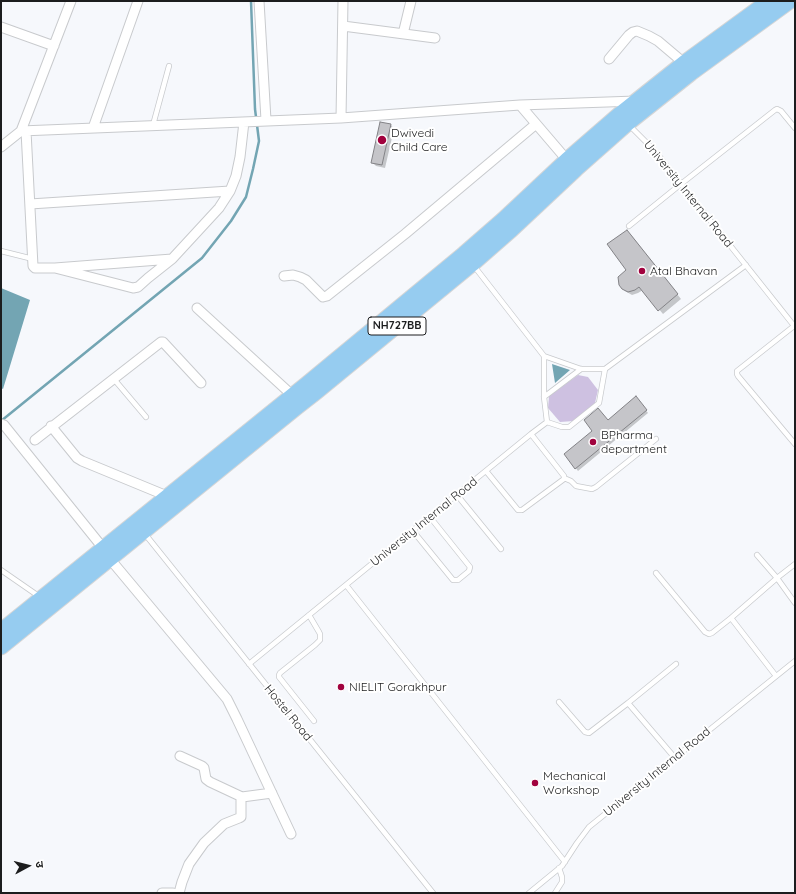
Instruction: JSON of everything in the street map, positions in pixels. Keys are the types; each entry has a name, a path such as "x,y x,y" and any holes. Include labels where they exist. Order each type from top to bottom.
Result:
{"highway":[{"name":"NH727BB","path":"139,527 167,496 292,394 468,259 512,229 576,169 628,124 644,104 684,63 769,1"},
{"name":"NH727BB","path":"1,647 106,554 139,527 316,392 468,259 503,220 567,160 620,114 644,104 691,73 790,1"},
{"name":"NH727BB","path":"1,631 41,598 106,554"}],"street":[{"path":"71,1 24,131 33,266 35,268 55,268 172,259"},
{"path":"93,128 138,1"},
{"path":"259,1 264,121"},
{"path":"341,118 343,1"},
{"path":"403,34 411,1"},
{"path":"343,26 435,38"},
{"path":"1,27 54,46"},
{"path":"609,59 629,35 637,31 658,41 684,63"},
{"path":"1,147 24,131 341,118 520,105 644,104"},
{"path":"520,105 567,160"},
{"path":"55,268 132,288 138,287 172,259 219,208 230,192 236,176 248,122"},
{"path":"284,276 293,275 300,277 306,280 323,297 327,296 405,234 536,124"},
{"path":"30,204 230,192"},
{"path":"198,308 292,394"},
{"path":"34,440 161,342 163,342 201,382"},
{"path":"1,424 4,425 106,554 226,699 237,719 290,834"},
{"path":"52,426 77,458 167,496"},
{"path":"180,756 202,766 204,768 206,779 210,782 242,797 272,793"},
{"path":"179,893 189,864 200,848 224,824 240,817 242,797"},
{"path":"162,893 173,893"}],"lane":[{"path":"153,125 169,66"},
{"path":"629,226 775,110 777,109 781,111 795,128"},
{"name":"University Internal Road","path":"628,124 655,151 795,326"},
{"path":"1,250 33,259"},
{"path":"468,259 544,356 581,369 605,369 746,265"},
{"path":"795,326 737,371 737,374 795,444"},
{"path":"544,356 544,397 547,422 562,427 569,427 599,403 605,369"},
{"path":"544,397 581,369"},
{"path":"113,378 146,417"},
{"name":"University Internal Road","path":"249,664 547,422"},
{"path":"531,434 564,478 576,486 592,488 596,487 656,439"},
{"path":"486,471 518,510 522,510 564,478"},
{"path":"457,495 501,549"},
{"path":"413,531 453,580 458,580 469,571 470,567 430,517"},
{"name":"Hostel Road","path":"139,527 433,893"},
{"path":"757,555 777,578 795,603"},
{"path":"656,574 709,634 731,618 795,564"},
{"path":"1,570 41,598"},
{"path":"346,585 565,862"},
{"path":"309,615 320,634 320,640 316,645 279,675 314,720"},
{"path":"731,618 776,676"},
{"name":"University Internal Road","path":"529,893 565,862 589,827 795,661"},
{"path":"559,702 585,732 589,733 676,664"},
{"path":"628,703 675,758"},
{"path":"555,893 562,882 559,868"}],"shaded area":[{"path":"578,375 588,377 598,390 595,403 574,421 560,422 548,408 549,396"}],"water":[{"path":"1,288 30,300 3,389 1,388"},
{"path":"552,364 570,370 555,383"}],"building":[{"path":"380,122 391,124 382,165 371,163"},
{"name":"Atal Bhavan","path":"627,230 678,294 658,311 639,287 628,292 622,289 619,285 618,277 626,270 607,244"},
{"name":"BPharma department","path":"636,396 647,410 575,469 564,454 592,431 584,420 598,408 608,420"}],"waterway":[{"path":"1,421 202,258 231,221 246,197 259,141 255,109 251,1"}],"place":[{"name":"Dwivedi Child Care","path":"382,140"},
{"name":"Atal Bhavan","path":"642,271"},
{"name":"BPharma department","path":"593,442"},
{"name":"NIELIT Gorakhpur","path":"341,687"},
{"name":"Mechanical Workshop","path":"535,783"}]}
